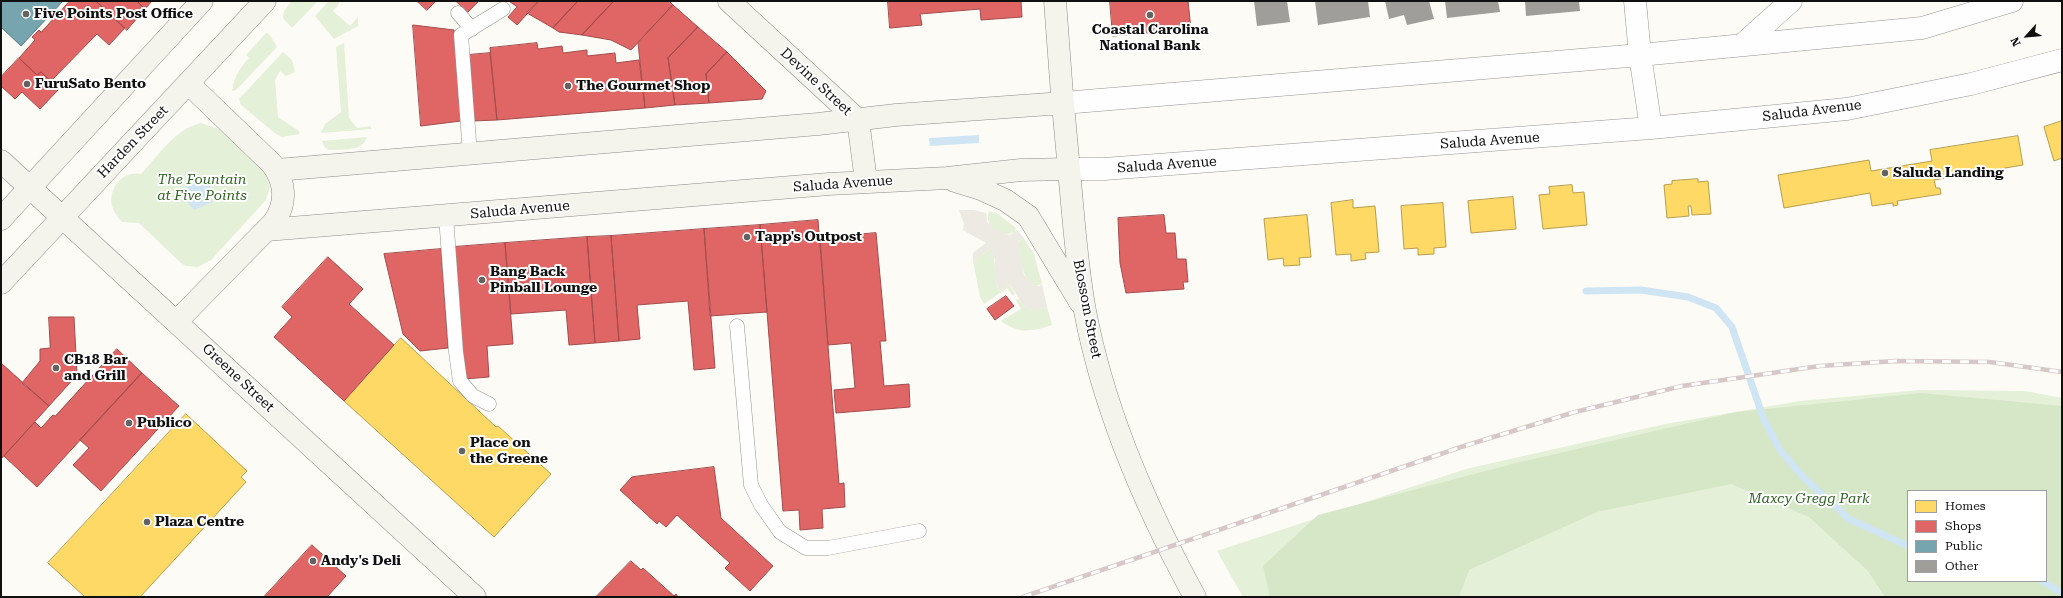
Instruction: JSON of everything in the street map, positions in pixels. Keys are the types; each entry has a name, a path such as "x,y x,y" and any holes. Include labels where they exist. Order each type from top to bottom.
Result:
{"main road":[{"path":"1,219 202,1"},
{"name":"Harden Street","path":"1,282 61,216 189,84 265,1"},
{"name":"Devine Street","path":"729,1 858,120 866,181"},
{"name":"Blossom Street","path":"1055,1 1074,234 1085,310 1098,365 1131,464 1154,517 1195,597"},
{"path":"177,321 266,230 280,213 283,202 282,180 277,170 189,84"},
{"path":"277,170 858,120 896,115 1063,103"},
{"name":"Greene Street","path":"1,161 177,321 475,597"},
{"name":"Saluda Avenue","path":"266,230 866,181 947,178 1021,170 1068,169"},
{"path":"947,178 981,189 1005,200 1028,216 1085,310"}],"street":[{"path":"1634,1 1640,56 1651,128"},
{"path":"1742,45 1791,1"},
{"path":"1063,103 1640,56 1922,28 2012,1"},
{"name":"Saluda Avenue","path":"1068,169 1143,166 1651,128 1847,109 1971,84 2062,60"}],"lane":[{"path":"470,154 461,35 503,9"},
{"path":"458,13 472,28"},
{"path":"446,216 456,352 460,381 472,396 489,404"},
{"path":"737,326 751,485 761,505 780,532 806,548 828,548 919,531"}],"green space":[{"path":"292,1 318,1 292,28 283,18 284,11"},
{"path":"329,1 339,1 339,4 333,11 350,26 358,17 358,26 334,39 315,16"},
{"path":"266,33 269,34 277,47 236,90 232,91 234,81 238,73 249,58 246,55"},
{"path":"344,43 349,118 357,128 370,126 372,129 321,133 325,124 341,112 336,47"},
{"path":"283,52 292,60 295,72 286,76 280,71 275,80 278,117 299,131 299,134 282,137 276,134 241,105 239,99"},
{"name":"The Fountain at Five Points","path":"201,123 219,129 265,173 270,187 266,200 211,260 198,267 186,266 181,263 139,223 122,222 114,211 111,200 114,187 122,178 128,175 141,174 161,151 183,131"},
{"path":"367,137 365,142 361,145 351,149 328,150 322,141"},
{"path":"989,211 998,214 1016,228 1015,232 1006,235 994,229 988,220"},
{"path":"1023,237 1034,254 1042,284 1036,285 1031,283 1024,273 1018,247 1018,243"},
{"path":"991,248 999,291 1010,285 1015,294 1013,296 1007,288 984,304 980,297 973,261"},
{"path":"1019,299 1025,308 1035,310 1047,307 1052,325 1032,330 1019,330 1001,321 1021,309 1016,300"},
{"name":"Maxcy Gregg Park","path":"1920,390 2025,391 2062,398 2062,597 1243,597 1217,551 1466,469 1665,424 1800,401"},
{"name":"Maxcy Gregg Park","path":"1921,393 2062,406 2062,597 1885,597 1868,571 1809,517 1731,484 1597,512 1469,570 1459,597 1270,597 1263,566 1318,515 1516,463 1737,412"}],"shaded area":[{"path":"959,210 974,210 986,213 987,222 993,228 1006,235 1010,235 1017,230 1023,237 1018,242 1018,246 1024,275 1031,283 1039,286 1042,284 1047,307 1035,310 1025,308 1010,285 999,291 995,279 995,260 991,248 973,261 973,253 986,243 963,230 964,224"}],"water":[{"path":"979,135 979,143 930,146 929,138"},
{"path":"192,178 210,183 212,202 194,210 181,195"}],"building: Homes":[{"path":"2062,121 2062,158 2054,161 2044,127"},
{"name":"Saluda Landing","path":"2018,136 2023,165 1934,180 1936,188 1940,188 1941,194 1897,201 1898,205 1893,206 1893,203 1872,206 1870,193 1784,208 1778,175 1869,160 1871,171 1932,161 1930,150"},
{"path":"1698,179 1698,182 1708,181 1711,214 1692,215 1691,206 1688,206 1689,216 1667,218 1664,185 1672,184 1672,181"},
{"path":"1572,185 1573,193 1584,192 1587,225 1543,229 1539,195 1550,194 1549,187"},
{"path":"1513,197 1516,229 1471,233 1468,201"},
{"path":"1353,200 1353,208 1375,206 1379,252 1365,253 1366,259 1351,261 1351,254 1336,255 1331,203"},
{"path":"1443,203 1446,247 1434,248 1434,254 1418,255 1418,248 1404,249 1401,206"},
{"path":"1307,215 1311,257 1299,258 1300,265 1284,266 1283,258 1268,260 1264,219"},
{"name":"Place on the Greene","path":"401,338 496,427 498,426 551,474 494,537 344,401"},
{"name":"Plaza Centre","path":"186,414 247,471 241,477 246,482 140,597 85,597 48,563"}],"building: Shops":[{"path":"70,1 96,1 125,28 109,45 97,34 51,81 41,72 37,75 19,58 35,40 32,37 39,30 41,32"},
{"path":"96,1 137,1 145,9 127,30"},
{"path":"137,1 152,1 145,9"},
{"path":"417,1 436,1 427,10"},
{"path":"456,1 479,1 468,12"},
{"path":"509,1 539,1 517,25 508,17 517,7"},
{"path":"539,1 578,1 553,28 527,13"},
{"path":"578,1 614,1 582,35 559,32 553,28"},
{"path":"614,1 669,1 673,5 631,50 611,40 582,35"},
{"path":"888,1 1021,1 1022,17 981,20 980,9 920,14 922,25 890,28"},
{"name":"Coastal Carolina National Bank","path":"1110,1 1188,1 1191,29 1113,36"},
{"path":"673,5 698,27 668,58 675,105 645,108 638,43"},
{"path":"413,25 454,30 461,121 421,126"},
{"path":"698,27 727,52 706,74 709,103 675,105 668,58"},
{"name":"The Gourmet Shop","path":"537,43 538,49 562,46 563,53 587,50 587,56 615,53 616,63 639,60 645,108 497,120 490,48"},
{"path":"727,52 766,91 762,99 709,103 706,74"},
{"path":"490,53 497,120 472,121 468,55"},
{"name":"FuruSato Bento","path":"19,58 37,75 41,72 59,89 40,109 22,92 15,99 1,86 1,77"},
{"path":"1164,215 1166,233 1175,233 1177,259 1186,259 1188,282 1183,282 1184,289 1126,293 1120,263 1118,218"},
{"path":"818,220 839,484 844,483 845,507 822,509 823,528 800,530 799,510 783,511 760,225"},
{"path":"760,225 767,312 710,316 704,229"},
{"path":"704,229 715,368 694,370 688,301 637,305 640,339 619,341 611,236"},
{"path":"876,233 886,341 880,341 884,386 909,384 910,407 836,413 834,390 855,388 851,343 828,345 820,238"},
{"path":"611,236 619,341 595,343 587,237"},
{"path":"587,237 595,343 569,345 566,310 511,314 505,243"},
{"name":"Bang Back Pinball Lounge","path":"505,243 513,344 487,346 489,377 464,379 454,247"},
{"path":"441,249 448,348 420,351 403,334 384,254"},
{"path":"328,257 363,289 349,304 394,345 344,401 274,337 292,317 282,307"},
{"path":"1006,296 1014,306 995,320 987,309"},
{"name":"CB18 Bar and Grill","path":"49,317 74,317 77,375 49,406 22,383 40,361 40,349 50,348"},
{"path":"117,349 142,373 37,487 4,456 35,422 41,428 53,415 55,416"},
{"path":"1,363 49,406 1,459"},
{"name":"Publico","path":"142,373 179,406 101,491 73,465 89,448 80,440"},
{"path":"714,467 721,518 773,566 750,591 725,568 730,563 677,515 666,527 659,521 657,524 620,490 632,477"},
{"name":"Andy's Deli","path":"312,545 346,576 327,597 264,597"},
{"path":"631,561 641,570 643,568 674,596 676,594 678,597 596,597"}],"building: Public":[{"name":"Five Points Post Office","path":"1,1 63,1 21,46 1,27"}],"building: Other":[{"path":"1254,1 1287,1 1290,22 1257,26"},
{"path":"1315,1 1368,1 1370,17 1318,25"},
{"path":"1385,1 1429,1 1434,19 1407,25 1404,15 1389,19"},
{"path":"1445,1 1498,1 1500,12 1447,18"},
{"path":"1525,1 1579,1 1580,11 1526,16"}],"waterway":[{"path":"1586,291 1641,290 1688,297 1716,308 1732,327 1764,420 1780,450 1803,477 1849,519 1907,546"},
{"path":"2044,582 2062,593"}],"railway":[{"path":"1023,597 1464,446 1575,412 1682,386 1820,366 1896,361 1990,362 2062,372"}],"place":[{"name":"Five Points Post Office","path":"26,14"},
{"name":"Coastal Carolina National Bank","path":"1150,15"},
{"name":"FuruSato Bento","path":"27,84"},
{"name":"The Gourmet Shop","path":"568,86"},
{"name":"Saluda Landing","path":"1885,173"},
{"name":"Tapp's Outpost","path":"747,237"},
{"name":"Bang Back Pinball Lounge","path":"482,280"},
{"name":"CB18 Bar and Grill","path":"56,368"},
{"name":"Publico","path":"129,423"},
{"name":"Place on the Greene","path":"462,451"},
{"name":"Plaza Centre","path":"147,522"},
{"name":"Andy's Deli","path":"313,561"}]}
